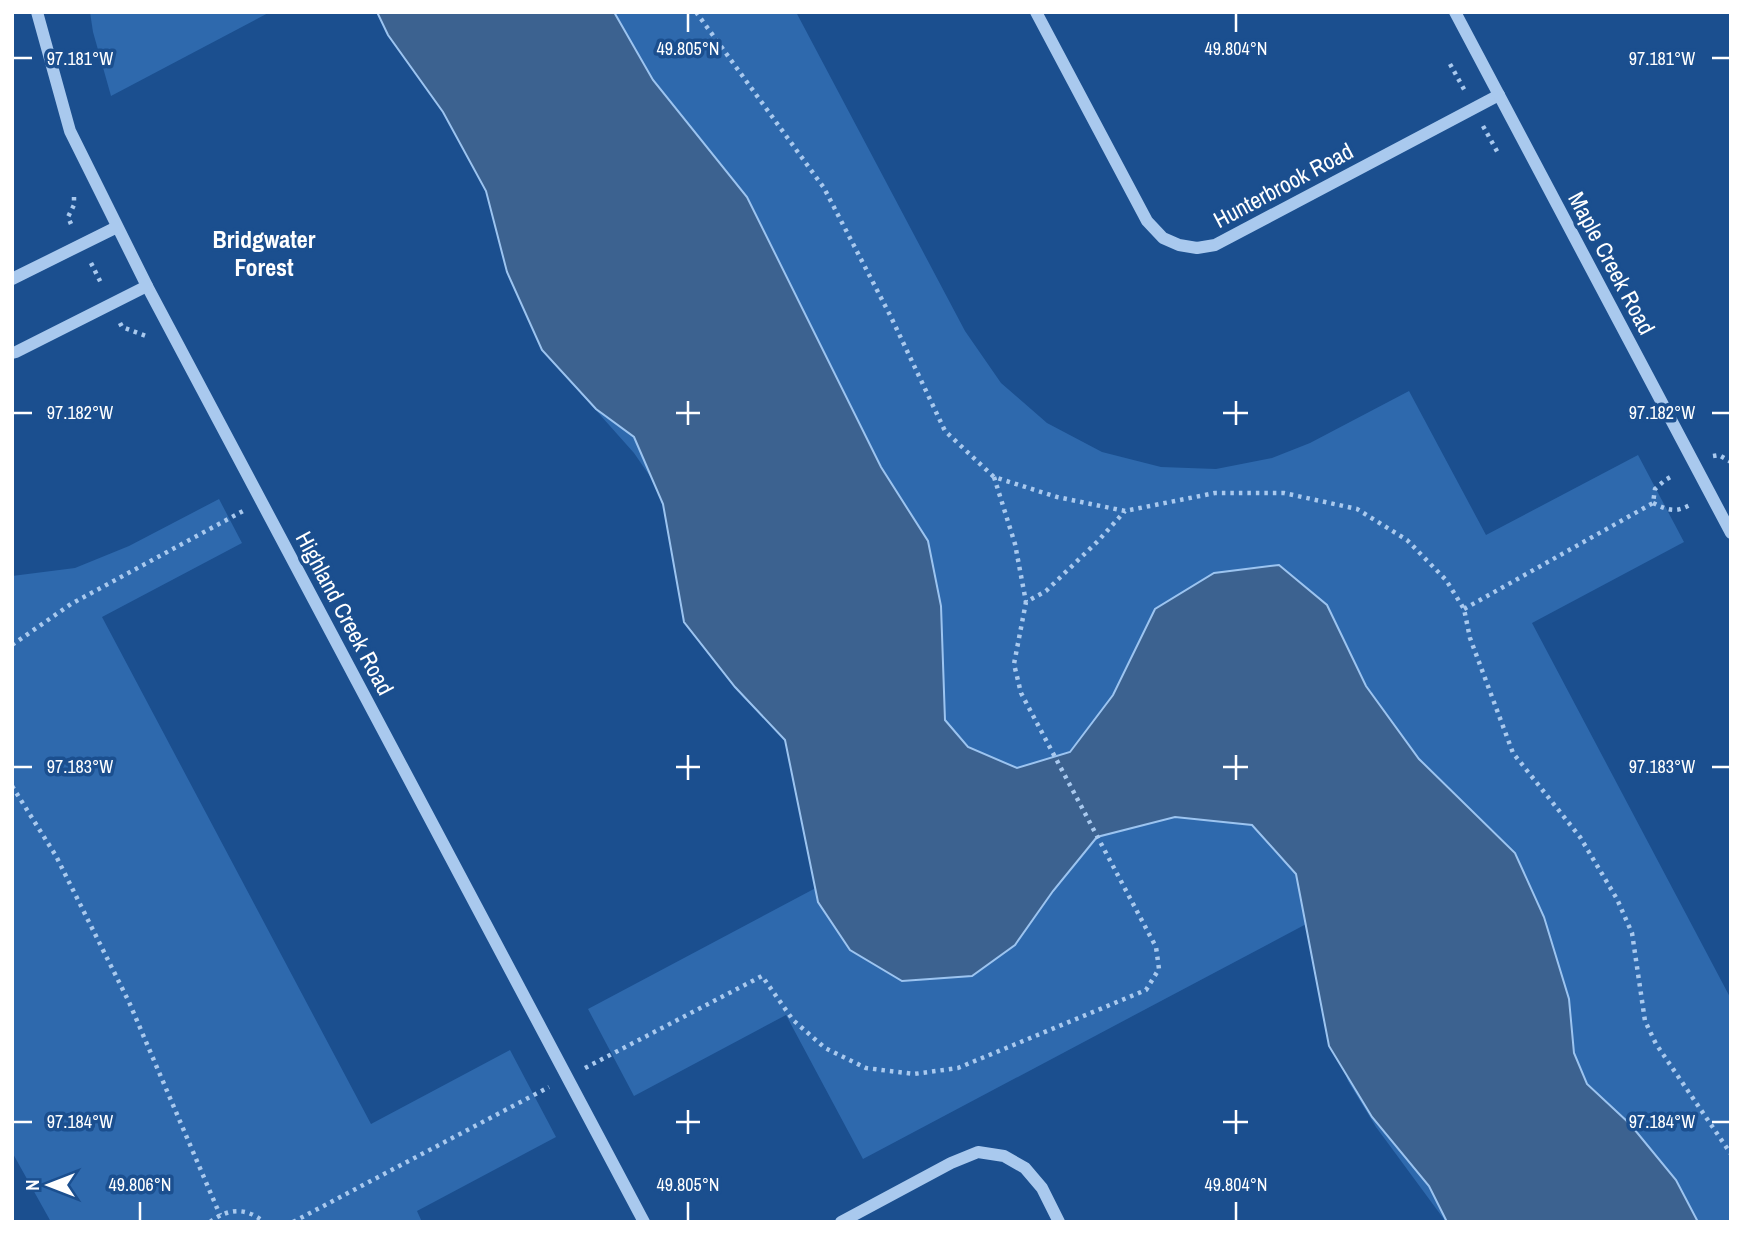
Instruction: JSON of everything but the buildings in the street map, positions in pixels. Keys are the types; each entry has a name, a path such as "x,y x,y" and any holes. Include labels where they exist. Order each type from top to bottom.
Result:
{"street":[{"name":"Highland Creek Road","path":"37,12 70,131 117,227 645,1222"},
{"name":"Hunterbrook Road","path":"1036,12 1147,221 1163,238 1179,245 1197,248 1215,244 1499,95"},
{"name":"Maple Creek Road","path":"1455,12 1731,533"},
{"path":"12,279 117,227"},
{"path":"12,353 147,286"},
{"path":"841,1222 951,1163 978,1152 1004,1156 1025,1168 1042,1188 1059,1222"}],"path":[{"path":"696,12 824,188 891,317 945,431 994,477 1057,497 1125,511 1215,493 1284,493 1357,509 1407,540 1446,580 1464,608 1470,638 1513,753 1580,837 1617,899 1632,933 1645,1021 1656,1044 1731,1154"},
{"path":"1464,608 1653,503 1655,489 1695,463"},
{"path":"293,1222 762,976 793,1020 825,1048 866,1068 914,1074 958,1068 1146,990 1160,969 1156,947 1021,693 1014,664 1026,602 1016,544 994,477"},
{"path":"12,645 71,604 244,511"},
{"path":"1026,602 1046,591 1125,511"},
{"path":"12,786 56,856 129,1002 220,1215"},
{"path":"210,1222 232,1211 255,1215 264,1222"}],"shaded area":[{"path":"90,12 270,12 111,96"},
{"path":"377,12 614,12 653,80 747,197 881,467 928,541 941,606 945,720 968,747 1017,768 1070,752 1113,695 1155,609 1214,573 1279,565 1327,605 1366,686 1419,759 1515,853 1544,917 1569,999 1574,1053 1587,1084 1630,1124 1676,1180 1698,1222 1447,1222 1429,1186 1372,1117 1329,1046 1296,874 1252,825 1175,817 1097,837 1053,891 1015,945 972,976 902,981 850,950 818,902 785,740 735,687 684,622 663,504 634,437 596,409 542,350 507,272 486,191 443,112 388,35"},
{"path":"378,12 796,12 965,331 1001,383 1047,423 1102,452 1161,467 1216,469 1272,458 1310,443 1409,391 1486,535 1638,455 1684,542 1532,623 1731,999 1731,1222 1446,1222 1376,1127 1348,1081 1320,1004 1310,922 863,1159 786,1015 634,1096 588,1009 827,882 792,749 674,530 658,488 634,453 577,389 547,345 471,156 438,100"},
{"path":"219,499 242,543 102,617 371,1124 510,1050 556,1137 417,1211 422,1222 51,1222 12,1152 12,576 75,568 129,546"}],"district":[{"name":"Bridgwater Forest","path":"264,253"}]}
